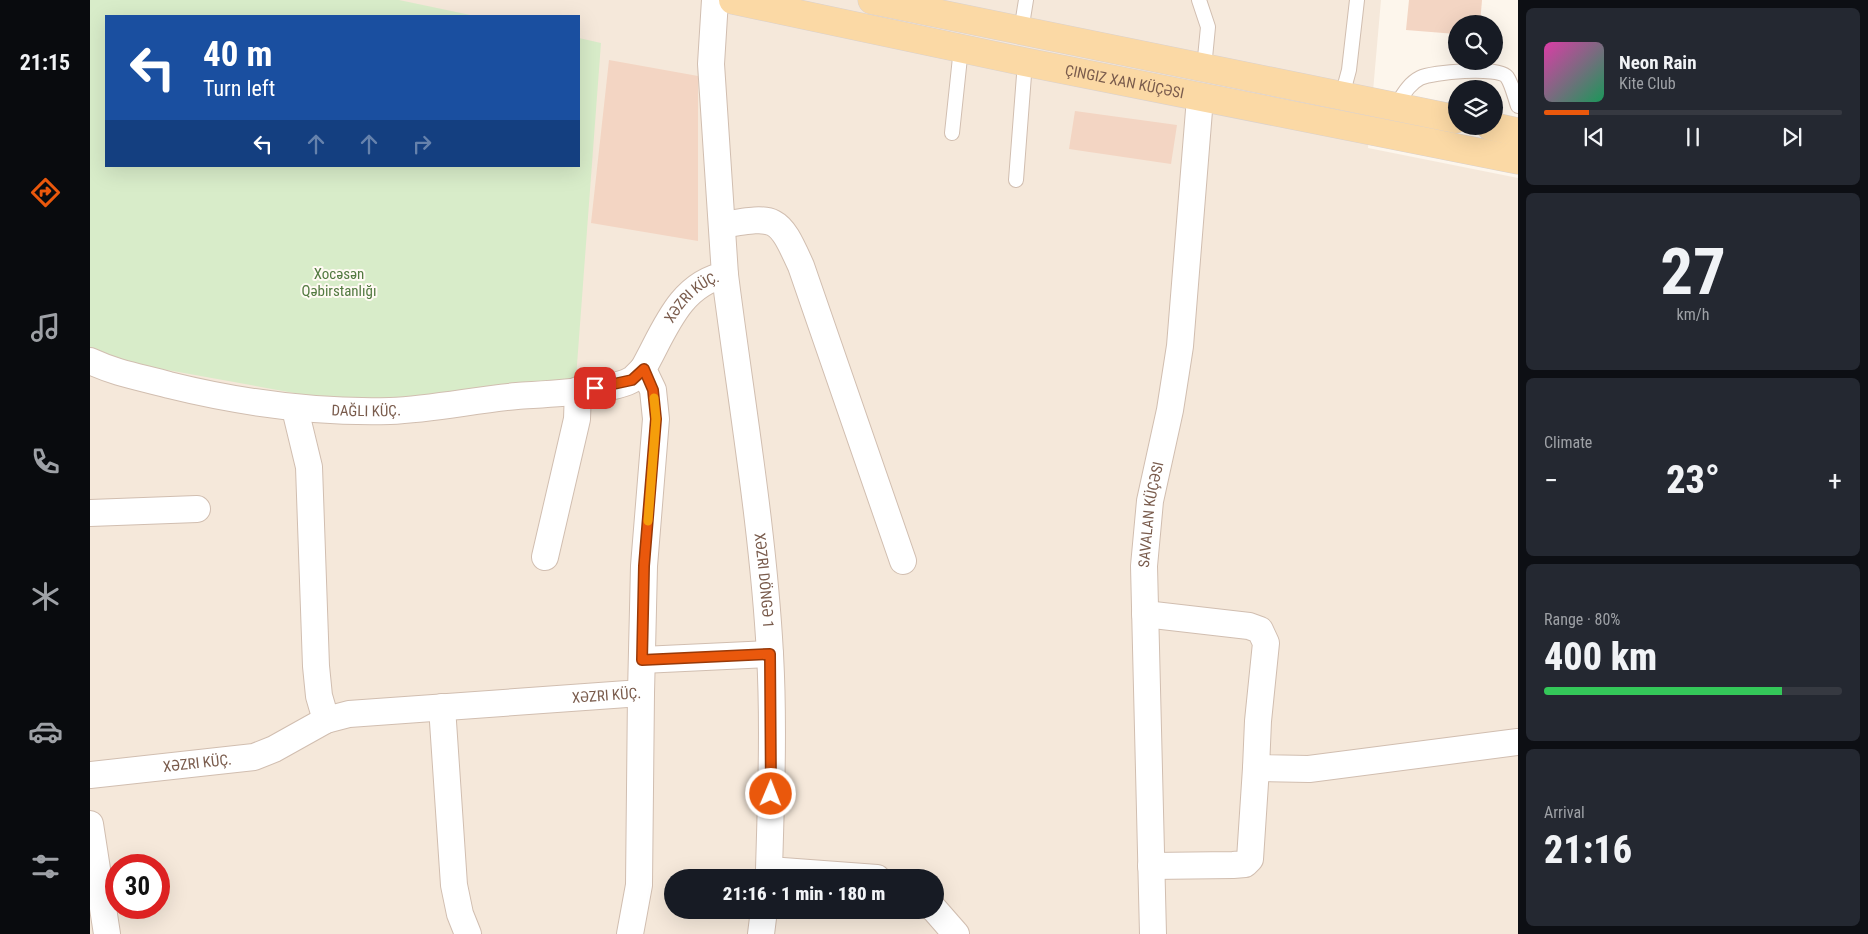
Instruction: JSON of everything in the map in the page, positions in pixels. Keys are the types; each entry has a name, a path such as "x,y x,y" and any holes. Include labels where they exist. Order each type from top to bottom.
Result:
{"main road":[{"name":"ÇINGIZ XAN KÜÇƏSI","path":"733,0 1200,98 1518,160"},
{"name":"ÇINGIZ XAN KÜÇƏSI","path":"872,0 1448,117"},
{"path":"1503,129 1518,132"}],"street":[{"name":"XƏZRI KÜÇ.","path":"90,775 254,756 274,749 326,720 349,714 641,693 644,566 656,419 653,390 644,369 672,314 693,288 711,278 725,275 711,64 715,0"},
{"name":"SAVALAN KÜÇƏSI","path":"1153,934 1145,614 1146,531 1150,501 1170,410 1180,346 1200,98"},
{"path":"722,225 758,219 773,222 786,233 801,266 903,561"},
{"name":"XƏZRI DÖNGƏ 1","path":"725,275 760,547 770,654 772,719 769,869"},
{"path":"90,360 116,373 197,393 295,409 390,411 437,408 498,398 612,386 632,380 644,369"},
{"path":"545,557 577,419 578,390"},
{"path":"295,409 309,467 316,666 319,696 326,720"},
{"path":"90,513 197,509"},
{"path":"1145,614 1249,626 1260,630 1266,643 1258,721 1250,859 1245,864 1234,865 1151,866"},
{"path":"642,660 770,654"},
{"path":"630,934 639,885 641,693"},
{"path":"442,706 454,885 460,914 468,934"},
{"path":"1256,768 1309,769 1518,742"},
{"path":"90,824 107,934"},
{"path":"762,934 763,919"},
{"path":"943,919 956,934"}],"lane":[{"path":"1021,31 1026,0"},
{"path":"1199,0 1208,27 1204,68"},
{"path":"1342,96 1349,70 1357,0"},
{"path":"952,133 961,48"},
{"path":"1016,180 1024,62"},
{"path":"1395,107 1412,83 1422,77 1487,70 1499,72 1507,77 1518,106"}],"shaded area":[{"path":"90,0 1381,0 1368,148 1518,178 1518,934 90,934"}],"green space":[{"name":"Xocəsən Qəbirstanlığı","path":"90,0 399,0 470,15 105,15 105,167 580,167 580,38 601,43 576,378 422,398 327,399 112,360 90,347"}],"building":[{"path":"1409,0 1482,0 1481,15 1448,15 1448,33 1406,30"},
{"path":"609,60 698,76 698,241 591,223"},
{"path":"1075,111 1177,125 1171,164 1069,149"}],"slow traffic":[{"path":"648,521 656,419 654,398"}],"route":[{"path":"595,388 612,386 632,380 644,369 653,390 656,419 644,566 642,660 770,654 772,719 771,794"}]}
